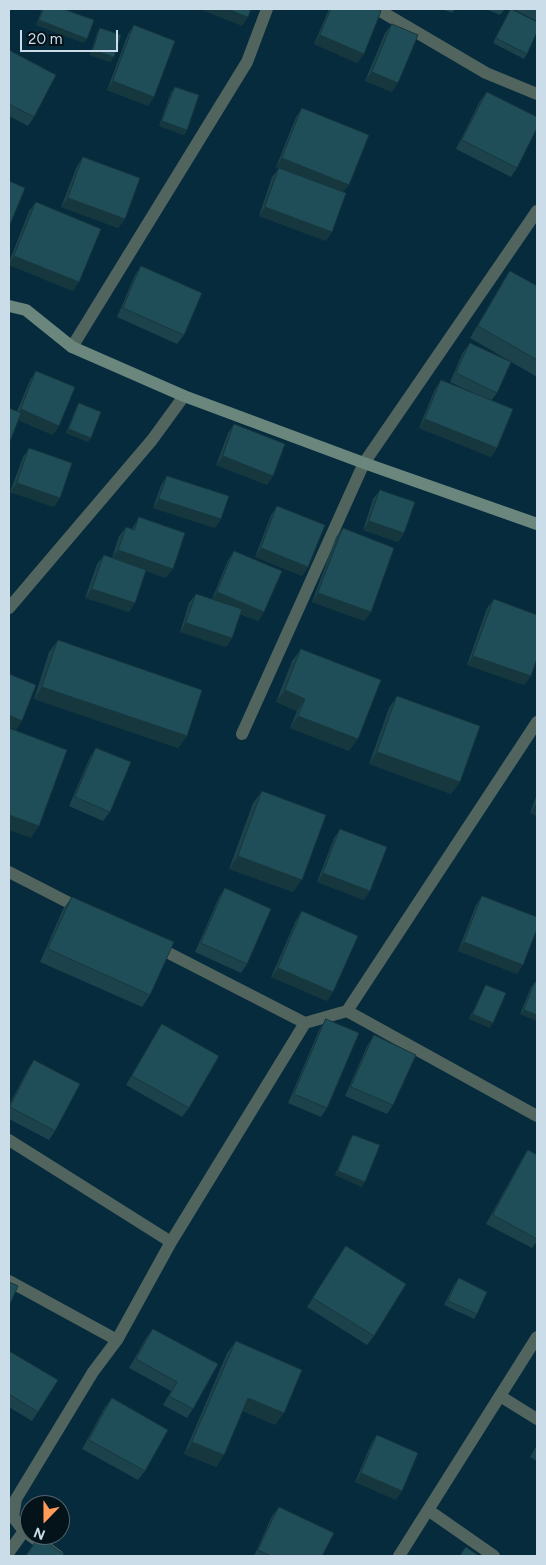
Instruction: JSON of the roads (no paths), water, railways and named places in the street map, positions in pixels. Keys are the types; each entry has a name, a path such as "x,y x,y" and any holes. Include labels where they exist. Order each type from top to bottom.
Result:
{"main road":[{"path":"9,306 26,310 72,347 184,396 364,463 537,524"}],"street":[{"path":"72,347 247,62 266,9"},
{"path":"377,9 486,73 537,94"},
{"path":"242,734 364,463 537,211"},
{"path":"9,608 152,440 184,396"},
{"path":"20,1525 13,1517 16,1500 93,1372 117,1340 171,1242 305,1023 347,1011 537,722"},
{"path":"9,872 96,916"},
{"path":"148,943 305,1023"},
{"path":"347,1011 537,1116"},
{"path":"9,1140 171,1242"},
{"path":"9,1281 117,1340"},
{"path":"399,1556 537,1337"},
{"path":"500,1396 537,1419"},
{"path":"428,1510 494,1556"},
{"path":"9,1552 20,1536"},
{"path":"44,1545 58,1556"}]}
